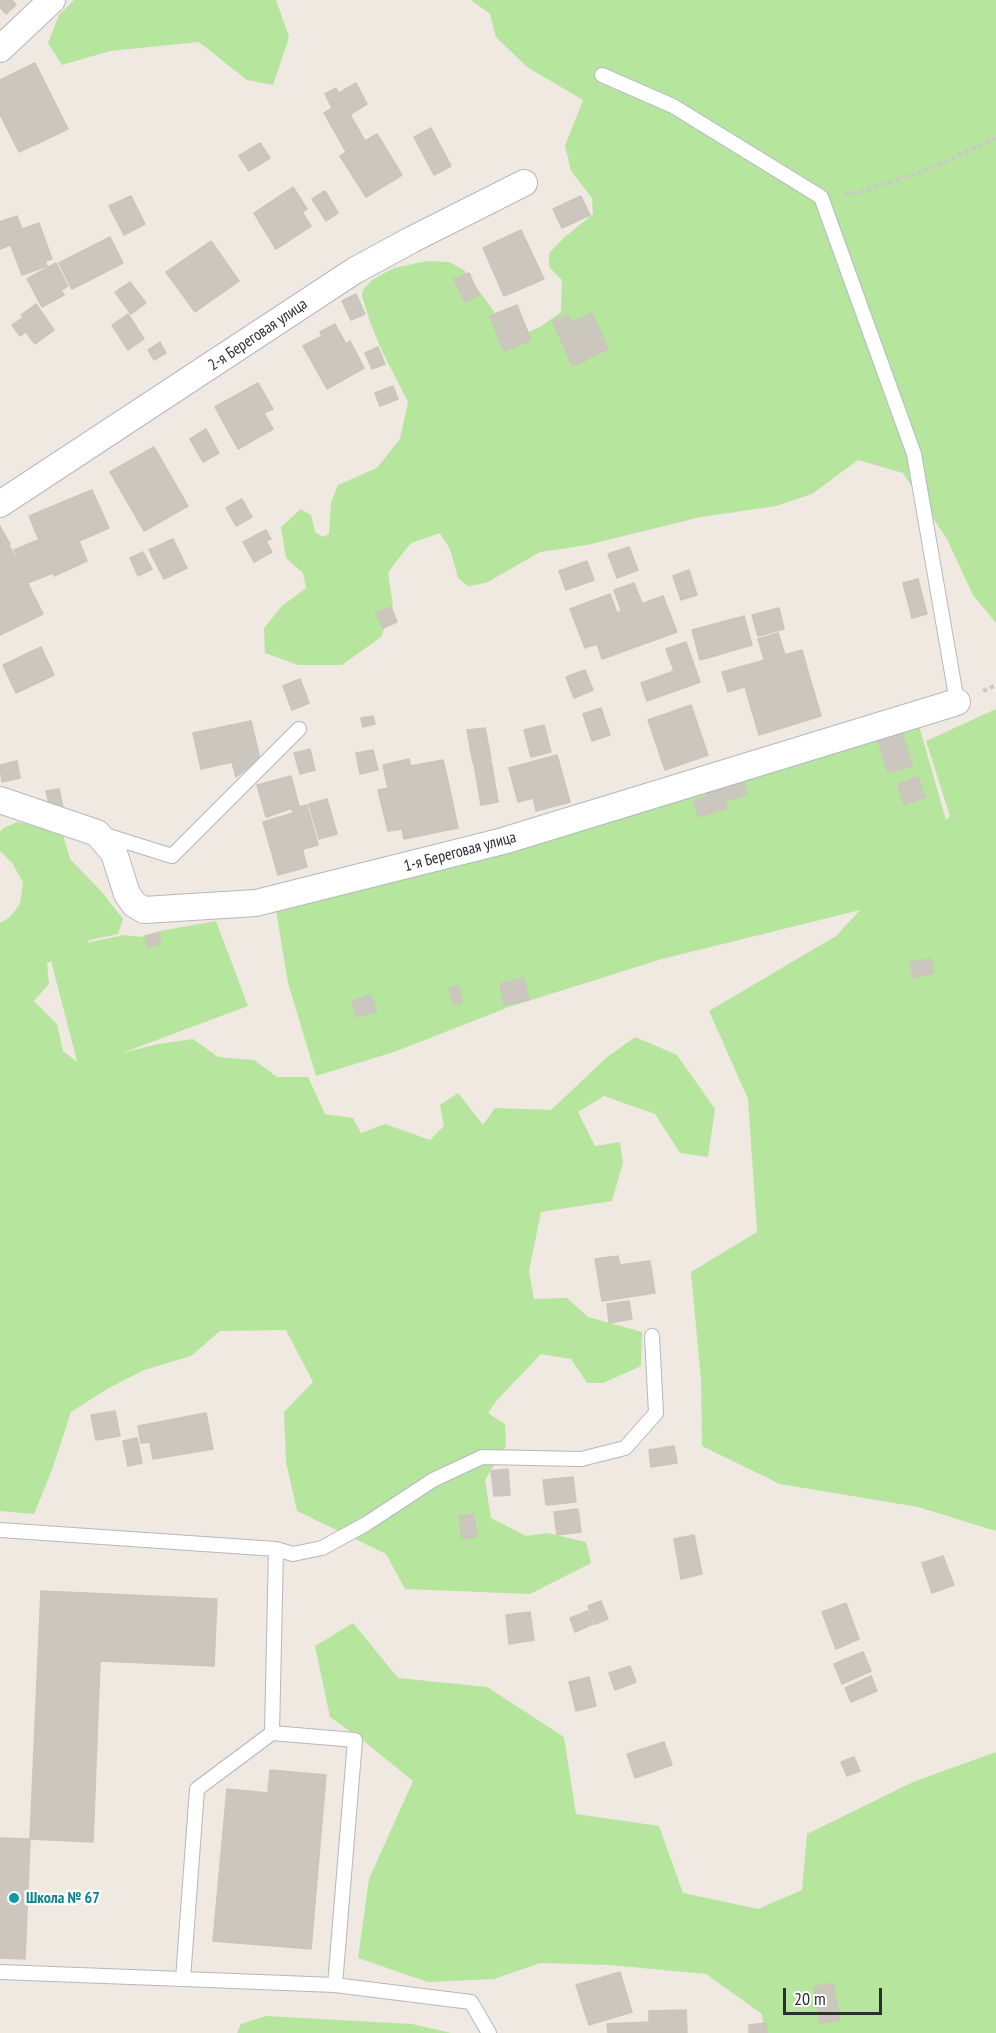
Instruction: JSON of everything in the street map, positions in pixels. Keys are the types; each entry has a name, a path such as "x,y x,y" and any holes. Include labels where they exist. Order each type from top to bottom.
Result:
{"street":[{"path":"0,49 52,0"},
{"name":"2-я Береговая улица","path":"0,504 354,271 524,183"},
{"name":"1-я Береговая улица","path":"97,833 114,853 127,894 134,904 144,910 256,903 503,841 957,702"},
{"path":"0,800 97,833"}],"lane":[{"path":"602,75 673,106 821,197 914,454 957,702"},
{"path":"97,833 172,856 299,729"},
{"path":"0,1530 276,1549 293,1554 322,1548 366,1524 433,1479 483,1457 581,1459 625,1448 656,1413 652,1336"},
{"path":"272,1733 276,1549"},
{"path":"183,1978 196,1789 272,1733 355,1740 335,1985"},
{"path":"0,1972 335,1985 471,2002 489,2033"}],"path":[{"path":"821,197 860,192 929,169 996,138"}],"green space":[{"path":"74,0 276,0 289,37 273,85 247,80 199,42 110,51 62,65 48,43 59,15"},
{"path":"471,0 996,0 996,623 973,595 947,539 903,473 858,460 812,494 776,506 701,517 587,545 540,552 486,583 468,586 458,578 450,549 440,533 411,543 395,563 388,573 393,606 381,637 342,665 298,665 265,653 264,628 282,606 306,588 303,573 286,558 281,527 301,509 311,515 315,532 322,537 329,534 331,503 338,485 377,468 400,439 408,402 370,322 362,296 363,290 372,280 394,268 427,261 449,262 464,270 508,331 521,335 540,327 561,312 562,280 549,267 549,253 593,214 592,198 571,171 565,146 583,100 527,67 496,37 490,14"},
{"path":"996,709 996,1531 918,1507 780,1484 702,1446 701,1380 691,1272 757,1232 748,1099 709,1011 836,936 860,910 662,959 509,1007 394,1052 316,1076 288,983 276,910 918,722 946,820 950,816 926,741"},
{"path":"17,822 62,831 70,859 102,892 123,919 118,934 90,940 86,943 124,935 140,937 216,921 248,1006 122,1053 158,1044 193,1039 218,1057 254,1060 277,1077 308,1077 325,1114 353,1118 361,1133 385,1124 430,1140 444,1126 440,1105 458,1093 483,1125 495,1108 551,1110 606,1058 635,1037 677,1055 715,1109 708,1157 680,1153 655,1114 604,1096 578,1112 595,1146 620,1142 623,1163 612,1201 541,1212 529,1271 534,1299 567,1298 588,1317 642,1332 641,1366 603,1383 587,1383 571,1359 541,1354 497,1400 488,1413 505,1424 506,1446 485,1480 491,1518 526,1536 547,1533 586,1542 591,1563 530,1594 405,1589 386,1554 297,1511 286,1462 284,1412 313,1382 286,1330 220,1331 191,1356 144,1370 107,1389 71,1412 52,1470 34,1514 0,1511 0,923 10,917 20,904 23,882 12,863 0,851 2,829","holes":["51,961 77,1061 63,1051 57,1024 34,1001 49,984 47,963"]},
{"path":"353,1623 398,1678 487,1687 564,1737 576,1814 659,1826 683,1893 758,1909 802,1890 807,1834 913,1782 996,1752 996,2033 764,2033 762,2014 706,1974 609,1965 540,1963 494,1979 428,1982 358,1958 369,1879 413,1781 330,1717 315,1646"},
{"path":"266,2016 412,2024 451,2033 237,2033 241,2024"}],"building":[{"path":"0,0 12,0 16,5 6,14 0,7"},
{"path":"35,63 68,129 19,152 0,114 0,80"},
{"path":"356,83 367,104 351,114 339,93"},
{"path":"336,88 343,101 332,108 325,94"},
{"path":"343,102 365,141 346,152 324,113"},
{"path":"431,128 451,166 434,175 414,137"},
{"path":"377,134 402,175 366,197 340,156"},
{"path":"260,143 270,158 249,171 239,156"},
{"path":"293,187 307,209 302,212 311,226 276,249 254,213"},
{"path":"325,191 338,213 326,221 312,199"},
{"path":"131,196 145,224 124,235 109,206"},
{"path":"581,196 590,215 562,228 553,209"},
{"path":"17,216 22,229 8,234 2,221"},
{"path":"2,221 10,245 0,249 0,222"},
{"path":"39,223 52,259 45,261 47,266 22,275 7,235"},
{"path":"521,230 544,279 504,296 483,248"},
{"path":"110,237 123,263 72,289 59,263"},
{"path":"211,241 239,281 195,312 166,272"},
{"path":"56,263 68,286 61,290 64,295 42,307 27,279"},
{"path":"469,273 479,295 465,302 454,279"},
{"path":"130,282 146,303 131,314 115,292"},
{"path":"356,294 365,314 351,320 342,301"},
{"path":"36,304 54,330 35,344 26,332 20,336 12,325 23,318 21,315"},
{"path":"517,305 531,340 504,351 490,316"},
{"path":"592,313 608,349 588,358 573,322"},
{"path":"128,314 144,339 128,350 112,325"},
{"path":"568,315 587,360 572,366 553,321"},
{"path":"335,324 346,344 350,341 364,368 327,389 303,346 322,336 320,332"},
{"path":"160,342 166,353 154,360 148,350"},
{"path":"378,347 385,364 372,369 365,353"},
{"path":"258,383 273,409 264,413 273,429 238,449 215,407"},
{"path":"393,386 398,399 380,406 375,393"},
{"path":"206,429 219,453 203,462 190,439"},
{"path":"154,447 188,506 144,531 110,472"},
{"path":"92,490 109,528 79,541 87,561 54,576 29,516"},
{"path":"242,499 252,517 236,526 226,508"},
{"path":"0,526 10,544 0,548"},
{"path":"266,530 271,539 266,541 272,552 254,562 243,542"},
{"path":"173,539 187,568 164,579 149,550"},
{"path":"38,540 53,573 28,583 14,550"},
{"path":"9,545 43,614 0,635 0,549"},
{"path":"629,547 638,570 617,578 608,554"},
{"path":"143,552 152,569 138,576 130,558"},
{"path":"587,561 594,580 566,590 559,571"},
{"path":"689,570 697,595 681,600 673,576"},
{"path":"918,579 927,614 912,618 903,583"},
{"path":"634,583 642,603 621,610 614,590"},
{"path":"610,594 617,613 663,596 677,632 602,659 597,644 585,648 570,609"},
{"path":"391,607 397,622 383,628 376,613"},
{"path":"779,608 784,629 758,636 752,615"},
{"path":"744,616 752,645 700,660 692,630"},
{"path":"778,633 785,655 802,650 807,668 770,679 758,639"},
{"path":"686,642 700,682 647,701 641,683 674,671 666,649"},
{"path":"41,647 54,675 16,693 3,665"},
{"path":"765,660 770,679 728,692 722,672"},
{"path":"807,668 821,716 759,735 745,687"},
{"path":"585,670 593,690 574,698 566,677"},
{"path":"300,679 309,703 292,710 283,686"},
{"path":"691,705 708,755 665,770 648,720"},
{"path":"601,708 610,735 592,741 583,714"},
{"path":"373,716 375,724 363,727 361,718"},
{"path":"251,721 260,759 236,777 232,762 201,769 193,733"},
{"path":"544,725 551,752 531,757 524,730"},
{"path":"485,728 491,759 473,763 467,730"},
{"path":"902,733 912,766 888,773 878,740"},
{"path":"310,749 315,770 300,774 294,753"},
{"path":"373,750 378,770 360,774 356,753"},
{"path":"557,755 570,802 536,811 533,798 518,802 509,768"},
{"path":"409,759 415,784 447,777 458,828 404,839 402,829 388,831 378,790 388,788 383,765"},
{"path":"443,760 447,777 415,784 411,766"},
{"path":"17,761 20,778 2,782 0,765"},
{"path":"491,761 498,802 481,805 474,764"},
{"path":"291,776 299,806 266,817 257,785"},
{"path":"742,776 747,794 726,801 720,783"},
{"path":"918,777 925,797 904,805 898,784"},
{"path":"720,785 727,808 712,813 705,790"},
{"path":"59,789 64,812 50,808 46,791"},
{"path":"706,797 711,813 699,817 694,801"},
{"path":"327,799 337,834 319,839 309,804"},
{"path":"307,805 318,845 303,849 292,809"},
{"path":"293,813 307,867 278,875 263,822"},
{"path":"158,933 161,944 148,947 145,936"},
{"path":"931,958 934,973 913,978 910,963"},
{"path":"524,978 529,1000 504,1005 500,984"},
{"path":"458,986 462,1003 454,1005 449,988"},
{"path":"371,995 376,1011 357,1017 352,1001"},
{"path":"618,1256 620,1265 650,1261 655,1293 602,1301 595,1259"},
{"path":"629,1301 632,1319 609,1323 607,1304"},
{"path":"115,1411 120,1436 96,1440 91,1415"},
{"path":"206,1413 213,1449 153,1459 150,1442 141,1443 138,1426"},
{"path":"137,1438 142,1463 128,1466 123,1441"},
{"path":"674,1446 677,1463 651,1467 649,1450"},
{"path":"508,1469 510,1495 494,1496 491,1471"},
{"path":"573,1477 576,1502 546,1505 543,1480"},
{"path":"578,1509 581,1532 557,1535 554,1512"},
{"path":"474,1514 477,1537 462,1539 459,1516"},
{"path":"694,1535 702,1574 681,1579 674,1539"},
{"path":"943,1556 954,1585 932,1593 922,1563"},
{"path":"41,1591 217,1599 214,1666 100,1661 93,1842 30,1839"},
{"path":"601,1601 608,1619 595,1624 588,1606"},
{"path":"846,1603 859,1639 836,1649 822,1612"},
{"path":"588,1611 593,1624 575,1632 570,1618"},
{"path":"530,1612 534,1640 509,1644 506,1615"},
{"path":"863,1652 871,1671 842,1684 834,1664"},
{"path":"630,1666 636,1682 615,1690 609,1673"},
{"path":"871,1676 877,1691 851,1702 845,1688"},
{"path":"589,1677 596,1706 576,1711 569,1682"},
{"path":"664,1742 672,1765 635,1778 627,1754"},
{"path":"854,1757 860,1771 847,1776 841,1762"},
{"path":"270,1770 326,1775 311,1949 213,1941 227,1789 268,1793"},
{"name":"Школа № 67","path":"0,1838 30,1839 25,1959 0,1958"},
{"path":"620,1972 632,2012 589,2025 576,1985"},
{"path":"833,1983 840,2020 820,2023 814,1987"},
{"path":"686,2010 687,2033 608,2033 607,2024 649,2022 649,2011"},
{"path":"766,2023 767,2033 749,2033 749,2025"}],"place":[{"name":"Школа № 67","path":"14,1898"}]}
